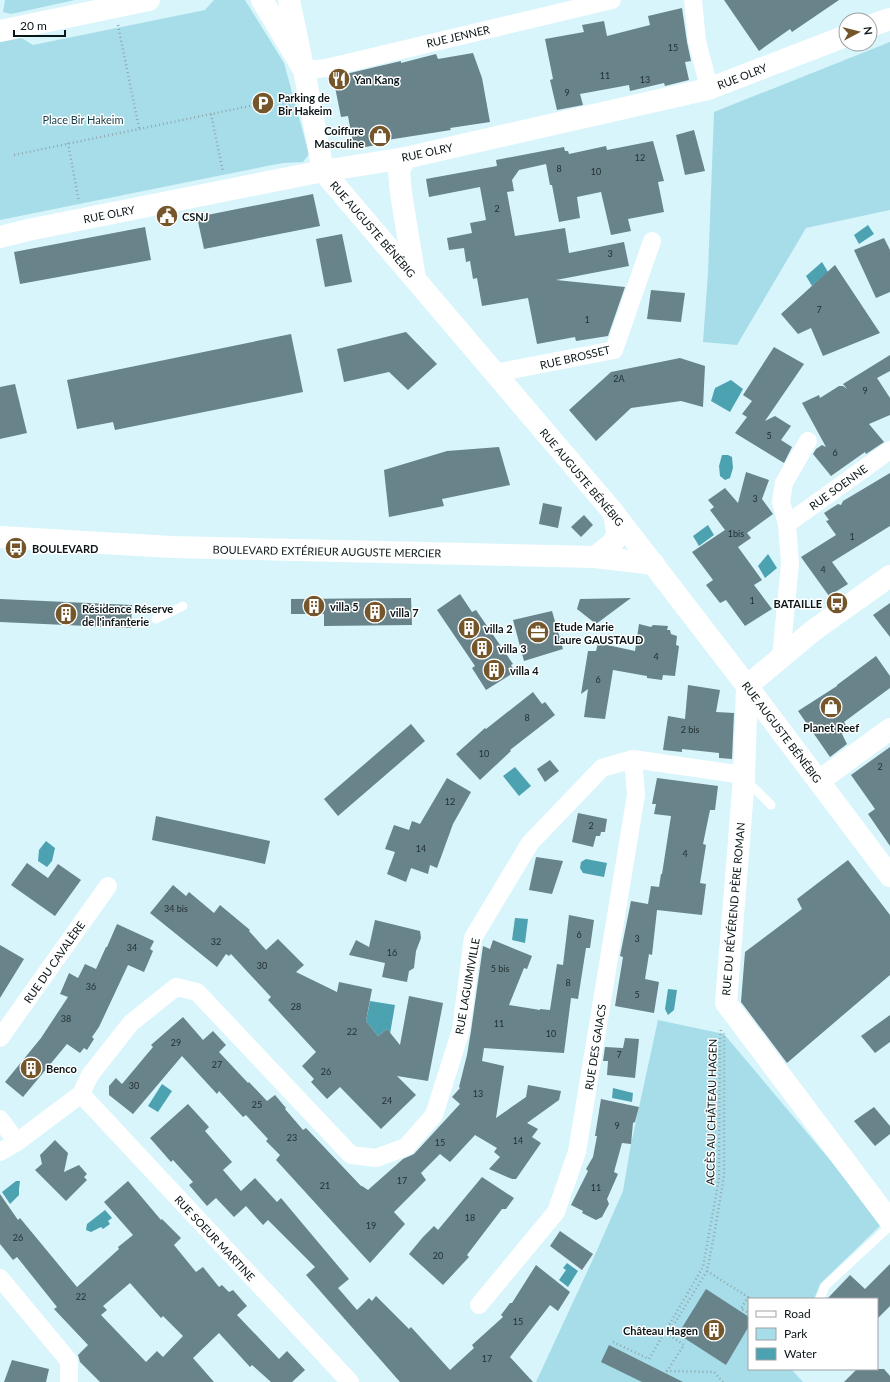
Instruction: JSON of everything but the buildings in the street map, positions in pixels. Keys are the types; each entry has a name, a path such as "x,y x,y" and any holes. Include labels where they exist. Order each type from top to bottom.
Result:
{"main road":[{"path":"0,31 149,0"},
{"path":"262,0 304,70"},
{"name":"RUE AUGUSTE BÉNÉBIG","path":"289,0 323,171 613,512 747,686 890,876"},
{"path":"878,23 890,19"},
{"name":"RUE OLRY","path":"0,237 323,171 406,158 708,89 838,39"},
{"path":"406,158 400,171 401,193 415,279"},
{"path":"595,558 612,544 618,536 613,512"},
{"name":"BOULEVARD EXTÉRIEUR AUGUSTE MERCIER","path":"0,537 171,547 595,558 654,564"},
{"path":"747,686 814,630 890,576"},
{"name":"RUE DU RÉVÉREND PÈRE ROMAN","path":"747,686 744,778 726,1003 890,1221"},
{"path":"819,781 890,730"}],"street":[{"name":"RUE JENNER","path":"304,70 326,68 612,0"},
{"path":"693,0 698,42 708,89"},
{"name":"RUE BROSSET","path":"495,374 614,350 652,241"},
{"path":"781,657 790,564 787,524 781,502 784,483 808,441"},
{"name":"RUE SOENNE","path":"787,524 890,450"},
{"name":"RUE LAGUIMIVILLE","path":"81,1094 90,1074 131,1023 176,987 197,992 351,1155 376,1158 406,1147 434,1115 461,1030 473,938 530,843 602,768 633,759 736,774 744,778"},
{"name":"RUE DES GAIACS","path":"479,1305 556,1212 577,1152 636,795 633,759"},
{"name":"RUE DU CAVALÈRE","path":"0,1038 108,886"},
{"path":"0,1152 17,1142 81,1094"},
{"name":"RUE SOEUR MARTINE","path":"81,1094 350,1382"},
{"path":"0,1119 17,1142"},
{"path":"0,1279 69,1361 69,1382"}],"lane":[{"path":"156,619 183,606"},
{"path":"744,778 772,805"},
{"path":"820,1298 825,1286 890,1226"}],"path":[{"path":"115,7 139,128"},
{"path":"14,155 264,103"},
{"path":"211,114 227,190"},
{"path":"68,143 83,219"},
{"path":"723,1382 714,1372 667,1371 684,1345 668,1334 707,1271 724,1176 724,1034 726,1003"},
{"name":"ACCÈS AU CHÂTEAU HAGEN","path":"613,1342 649,1359 703,1267 719,1179 720,1037 726,1003"},
{"path":"707,1271 748,1297 741,1308 748,1312"}],"green space":[{"path":"5,0 75,0 11,14 3,12"},
{"name":"Place Bir Hakeim","path":"214,0 245,0 284,63 309,154 303,162 283,163 267,166 0,220 0,41 20,37 33,45 205,10"},
{"path":"890,42 890,210 806,228 737,345 703,342 708,273 714,112 865,52 878,52 878,47"},
{"path":"658,1020 724,1034 883,1223 820,1284 814,1298 748,1298 748,1370 792,1370 803,1382 536,1382 623,1191 631,1144"}],"water":[{"path":"868,225 874,234 859,244 854,235"},
{"path":"822,262 828,272 812,286 806,276"},
{"path":"731,380 743,389 730,412 711,401 715,388"},
{"path":"722,455 732,457 733,468 730,478 725,480 720,476 719,466"},
{"path":"708,525 714,535 699,546 693,536"},
{"path":"768,554 777,568 765,578 758,566"},
{"path":"515,767 531,786 519,796 503,776"},
{"path":"46,841 55,848 52,861 47,867 38,861 39,850"},
{"path":"586,859 607,863 604,877 583,873 580,868 581,862"},
{"path":"515,918 528,919 525,943 512,940"},
{"path":"668,989 677,990 674,1010 668,1015 665,1009"},
{"path":"370,1001 395,1005 390,1034 387,1029 378,1036 366,1021"},
{"path":"162,1084 172,1091 158,1112 148,1106"},
{"path":"613,1088 633,1093 632,1102 612,1098"},
{"path":"16,1181 20,1181 19,1195 10,1204 2,1192"},
{"path":"105,1210 112,1218 108,1221 110,1224 103,1229 101,1227 91,1232 86,1230 87,1224"},
{"path":"567,1263 578,1271 568,1287 559,1280 566,1270 563,1268"}],"place":[{"name":"Yan Kang","path":"339,79"},
{"name":"Parking de Bir Hakeim","path":"263,103"},
{"name":"Coiffure Masculine","path":"380,136"},
{"name":"CSNJ","path":"167,216"},
{"name":"BOULEVARD","path":"16,548"},
{"name":"BATAILLE","path":"837,603"},
{"name":"villa 5","path":"314,606"},
{"name":"villa 7","path":"375,612"},
{"name":"Résidence Réserve de l'infanterie","path":"66,614"},
{"name":"villa 2","path":"469,628"},
{"name":"Etude Marie Laure GAUSTAUD","path":"538,632"},
{"name":"villa 3","path":"482,648"},
{"name":"villa 4","path":"494,670"},
{"name":"Planet Reef","path":"831,707"},
{"name":"Benco","path":"31,1068"},
{"name":"Château Hagen","path":"714,1330"}]}
